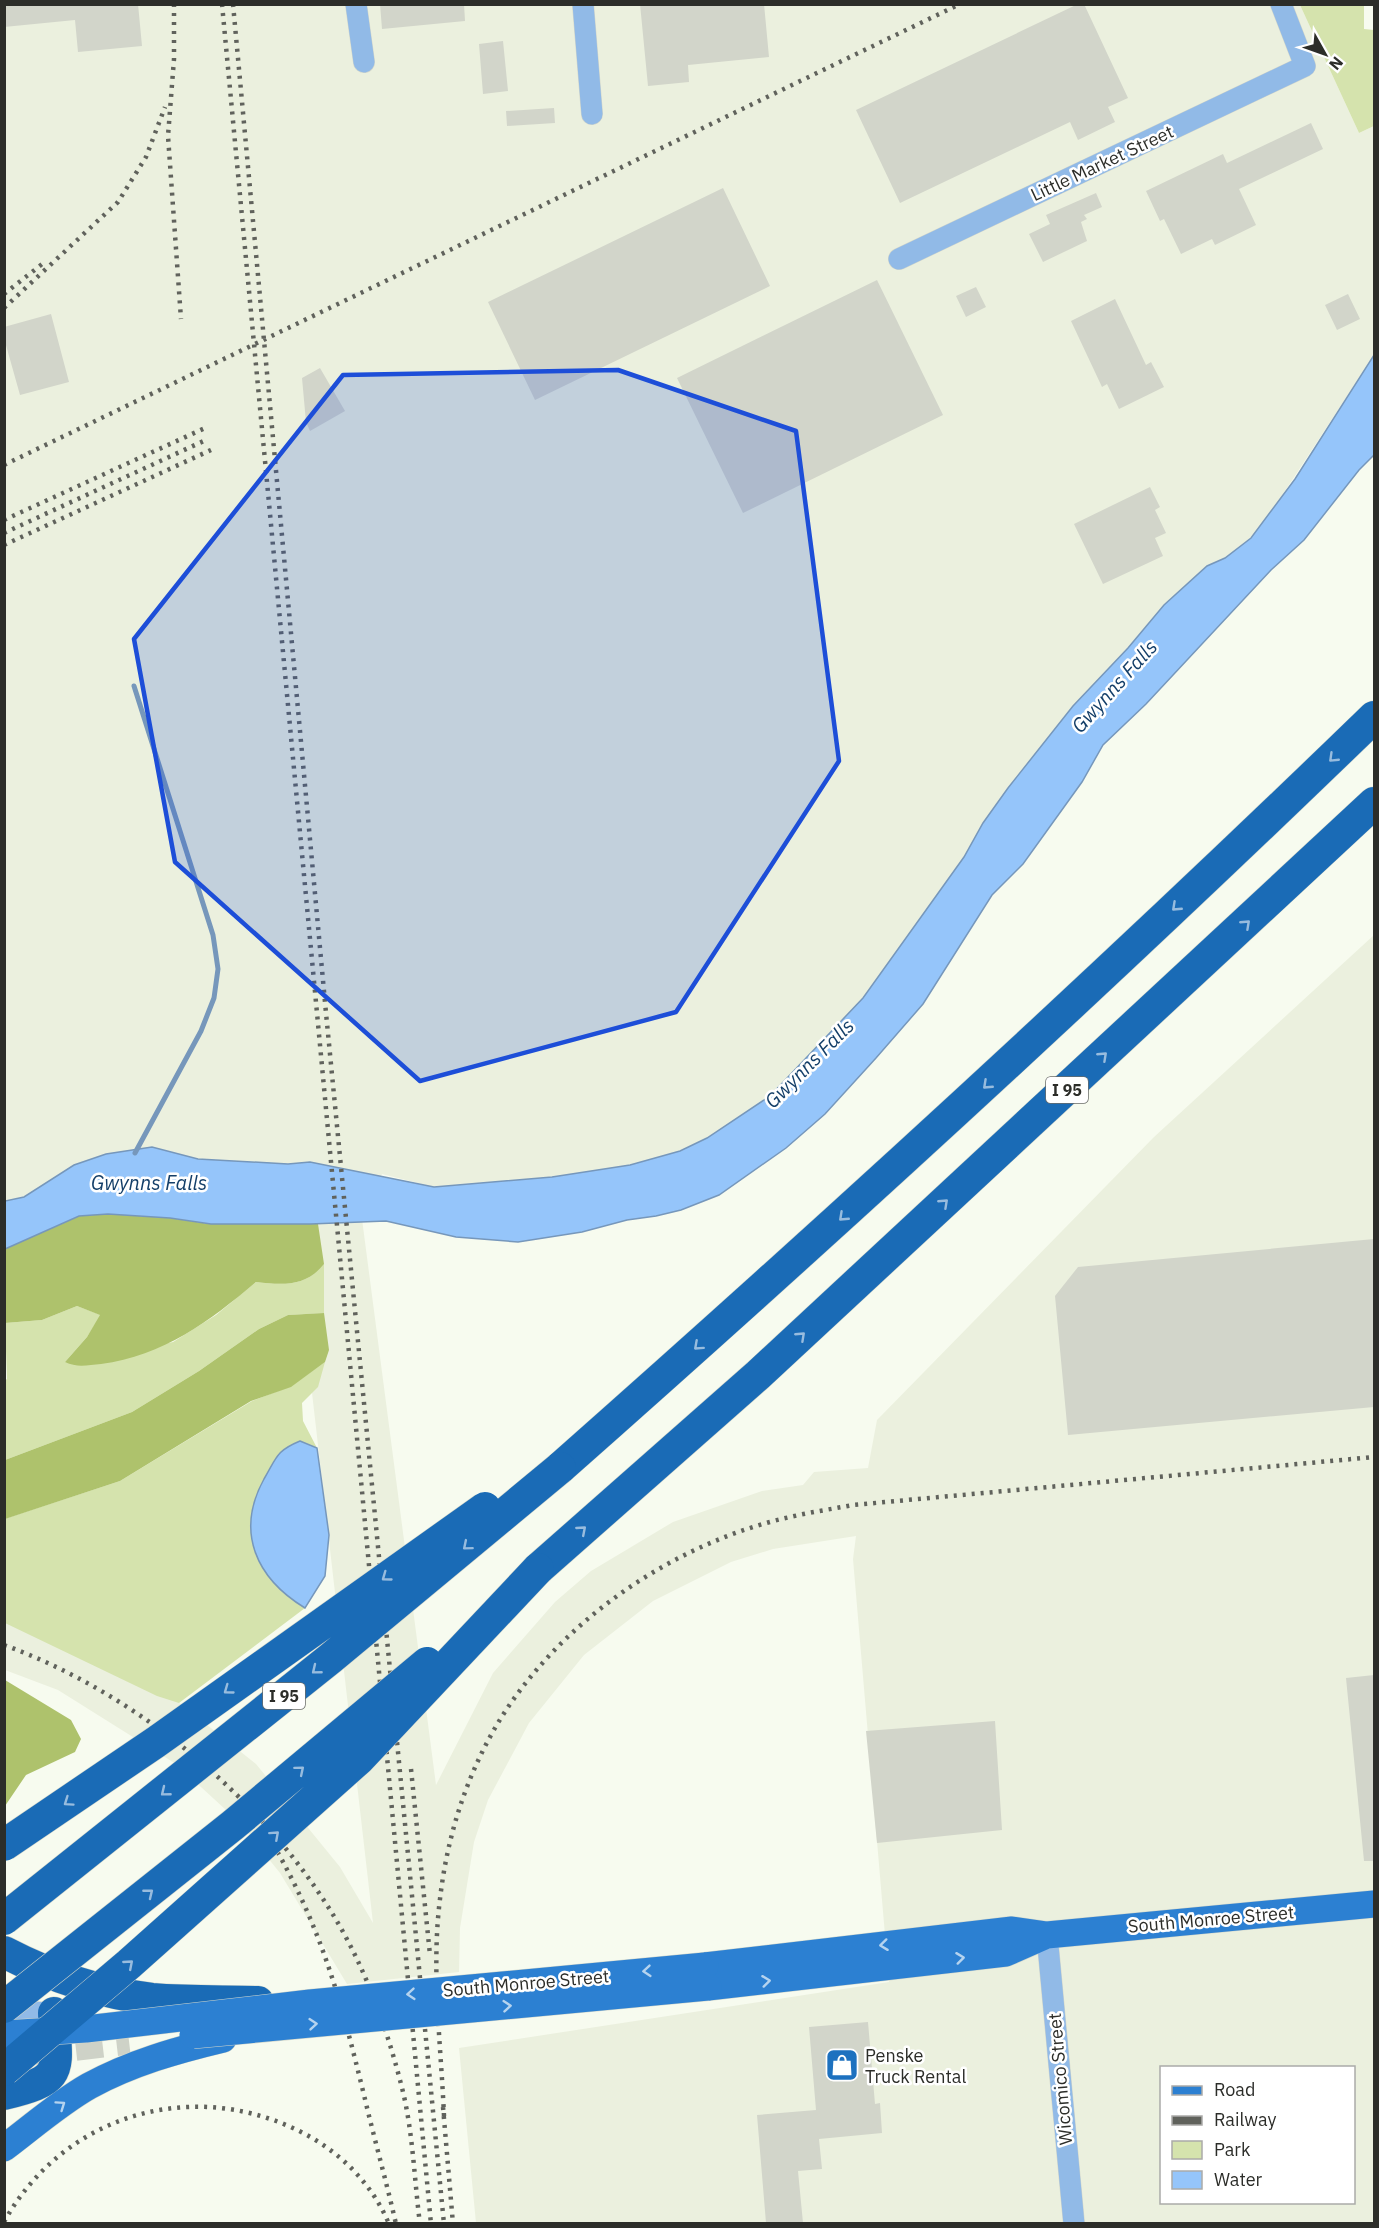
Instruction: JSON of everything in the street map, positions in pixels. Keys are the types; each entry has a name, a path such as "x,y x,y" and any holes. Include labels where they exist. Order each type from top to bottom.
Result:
{"highway":[{"name":"I 95","path":"4,1919 332,1658 560,1468 833,1226 1030,1045 1374,717"},
{"name":"I 95","path":"4,2009 233,1825 538,1569 758,1376 1374,803"},
{"path":"4,1845 156,1742 470,1517 560,1468"},
{"path":"4,2070 137,1957 359,1759 538,1569"},
{"path":"4,1952 42,1970 116,1993 153,1999 310,2003"},
{"path":"4,2094 49,2079 56,2068 54,2013"}],"main road":[{"name":"South Monroe Street","path":"129,2041 707,1977 1012,1930 1047,1935 1374,1904"},
{"name":"South Monroe Street","path":"4,2034 86,2029 310,2003 707,1977"},
{"path":"10,2144 60,2105 121,2070 162,2055 271,2027"}],"street":[{"path":"356,4 364,62"},
{"path":"583,4 592,114"},
{"name":"Little Market Street","path":"899,259 1305,66 1281,4"},
{"name":"Wicomico Street","path":"1047,1935 1074,2223"},
{"path":"4,2009 54,2013"}],"highlighted area":[{"path":"618,370 796,431 839,761 676,1012 420,1081 175,862 134,639 343,375"}],"shaded area":[{"path":"5,5 1300,5 1359,133 1374,126 1374,355 1266,520 1250,538 1225,558 1207,566 1164,605 983,823 964,857 863,998 770,1096 707,1138 680,1151 630,1165 552,1177 434,1187 382,1174 362,1219 436,1785 493,1673 555,1602 591,1571 673,1522 762,1491 803,1485 814,1472 868,1468 877,1420 1154,1137 1374,935 1374,2223 476,2223 459,2048 889,1982 853,1559 856,1536 773,1549 731,1562 653,1601 584,1655 529,1723 488,1800 474,1842 460,1928 459,1972 347,1984 280,1873 239,1822 176,1764 58,1690 5,1670 5,1611 152,1681 256,1764 340,1867 373,1923 292,1219 235,1161 198,1159 152,1147 106,1154 74,1165 24,1197 5,1201"}],"green space":[{"path":"1300,5 1364,5 1364,29 1374,30 1374,126 1359,133"},
{"path":"108,1214 170,1218 210,1224 318,1224 324,1264 317,1272 302,1281 285,1284 256,1282 203,1323 165,1345 124,1360 83,1366 74,1365 65,1362 87,1337 100,1315 77,1306 42,1320 5,1323 4,1249 79,1216"},
{"path":"324,1264 324,1313 288,1315 259,1329 199,1371 132,1412 5,1460 4,1381 7,1379 5,1323 42,1320 77,1306 101,1315 87,1337 65,1362 173,1342 216,1315 256,1282 285,1284 302,1281"},
{"path":"324,1313 329,1350 325,1362 291,1387 251,1401 120,1481 5,1519 5,1460 132,1412 199,1371 259,1329 288,1315"},
{"path":"325,1362 318,1387 302,1403 303,1421 317,1448 300,1441 297,1603 305,1608 179,1703 157,1696 5,1623 4,1519 120,1481 252,1401 291,1386"},
{"path":"5,1680 71,1720 81,1739 75,1752 26,1775 5,1806"}],"water":[{"name":"Gwynns Falls","path":"1374,355 1374,455 1359,470 1304,540 1271,570 1146,704 1103,745 1082,782 1023,864 992,895 923,1004 876,1058 825,1114 786,1148 719,1195 681,1210 656,1216 627,1220 582,1232 518,1242 456,1237 386,1221 211,1224 170,1218 108,1214 79,1216 5,1249 5,1201 24,1197 74,1165 106,1154 152,1147 198,1159 288,1164 310,1162 434,1187 552,1177 630,1165 680,1151 707,1138 770,1096 863,998 964,857 983,823 1008,788 1073,706 1128,648 1164,605 1207,566 1225,558 1251,538 1295,479"},
{"path":"300,1441 317,1448 329,1535 325,1576 305,1608 274,1583 255,1552 251,1535 251,1517 255,1499 264,1479 281,1452"}],"building":[{"path":"4,4 138,4 142,46 78,52 75,20 4,27"},
{"path":"380,4 464,4 465,21 382,29"},
{"path":"640,4 764,4 769,57 688,65 689,82 648,86"},
{"path":"1078,4 1084,4 1128,98 1108,107 1115,122 1078,140 1070,122 900,203 856,110"},
{"path":"503,41 508,91 483,94 479,44"},
{"path":"554,108 555,123 507,126 506,111"},
{"path":"1311,123 1323,149 1239,189 1256,225 1215,245 1212,239 1181,254 1164,219 1160,221 1146,191 1223,154 1227,163"},
{"path":"723,188 770,286 535,400 488,302"},
{"path":"1096,193 1102,207 1084,215 1087,219 1081,222 1087,241 1043,262 1029,234 1050,224 1046,215"},
{"path":"877,280 943,415 743,513 677,378"},
{"path":"976,287 986,307 966,317 956,296"},
{"path":"1348,294 1360,319 1337,330 1325,305"},
{"path":"1115,299 1146,365 1151,362 1164,387 1119,409 1107,384 1102,387 1071,321"},
{"path":"51,314 69,382 20,395 4,338 4,327"},
{"path":"320,368 345,411 310,431 306,422 302,378"},
{"path":"1150,487 1160,507 1155,510 1166,533 1155,538 1163,556 1103,584 1074,524"},
{"path":"1374,1239 1374,1407 1068,1435 1055,1296 1078,1267"},
{"path":"1374,1675 1374,1861 1364,1861 1346,1678"},
{"path":"995,1721 1002,1830 877,1843 866,1731"},
{"path":"868,2022 875,2104 880,2103 882,2133 819,2139 822,2169 798,2171 803,2223 766,2223 757,2115 816,2110 809,2027"}],"waterway":[{"path":"134,686 213,935 218,969 214,998 201,1031 135,1153"}],"tunnel":[{"path":"35,2052 129,2041"}],"railway":[{"path":"174,4 174,59 168,136 181,319"},
{"path":"222,4 431,2224"},
{"path":"233,4 326,1013 444,2224"},
{"path":"4,465 960,4"},
{"path":"4,308 118,202 146,157 165,107"},
{"path":"4,294 46,261"},
{"path":"4,520 205,428"},
{"path":"4,533 208,439"},
{"path":"4,545 211,450"},
{"path":"444,2116 436,1953 437,1926 447,1854 466,1789 484,1748 520,1690 550,1654 584,1622 622,1593 661,1568 703,1546 746,1529 790,1517 853,1505 1374,1457"},
{"path":"4,1645 52,1665 100,1690 146,1719 189,1752 230,1789 268,1828 302,1870 344,1933 364,1974 388,2040 408,2118 420,2224"},
{"path":"411,1769 430,1955"},
{"path":"273,1844 305,1906 328,1966 347,2028 396,2224"},
{"path":"4,2222 29,2186 59,2156 93,2133 131,2117 171,2108 212,2107 254,2114 295,2129 324,2146 351,2167 362,2180 389,2224"},
{"path":"443,2107 453,2224"}],"place":[{"name":"Penske Truck Rental","path":"842,2065"}]}
